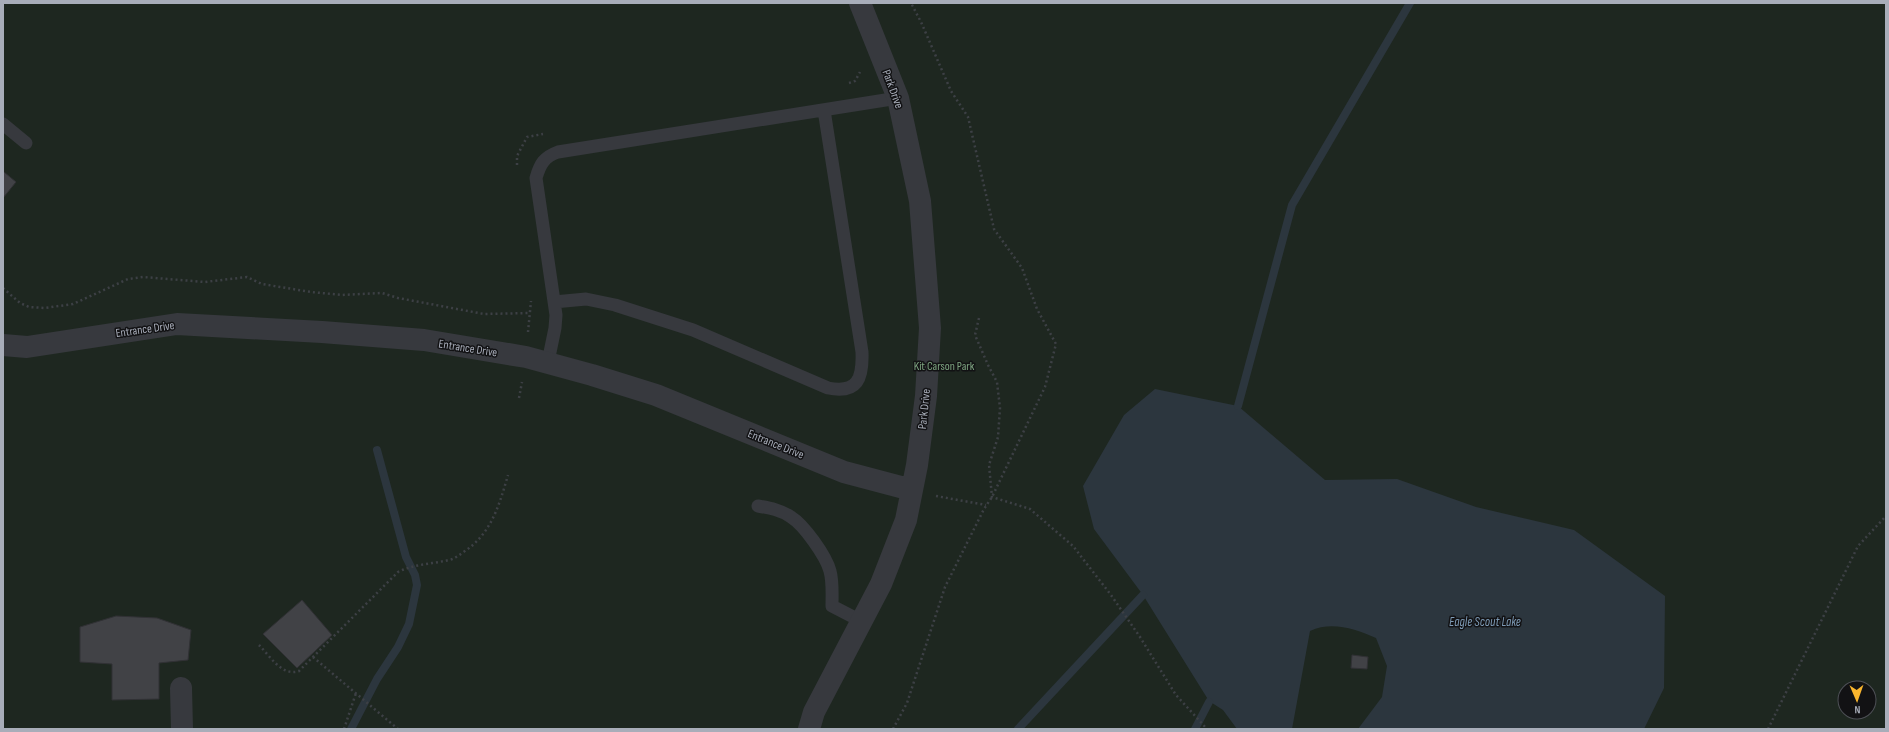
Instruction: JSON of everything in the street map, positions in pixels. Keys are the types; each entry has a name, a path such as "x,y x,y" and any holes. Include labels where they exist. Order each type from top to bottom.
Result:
{"street":[{"name":"Park Drive","path":"809,729 814,712 863,622 881,584 906,520 926,396 930,328 920,201 898,98 860,3"},
{"name":"Entrance Drive","path":"3,345 27,347 177,324 322,332 424,340 548,362 656,395 844,472 912,490"},
{"path":"181,688 182,729"}],"lane":[{"path":"548,362 556,328 556,315 536,178 539,166 547,156 558,152 898,98"},
{"path":"554,302 586,299 615,305 694,330 828,388 839,390 852,388 859,379 862,366 862,352 824,110"},
{"path":"3,124 26,143"},
{"path":"758,506 776,509 791,517 802,528 828,562 831,574 832,606 863,622"}],"path":[{"path":"893,729 907,703 945,587 986,505 992,497 1045,387 1056,344 1036,308 1022,268 994,229 968,117 951,91 921,22 910,3"},
{"path":"848,83 855,81 860,73 859,67"},
{"path":"517,170 517,156 527,137 549,133"},
{"path":"3,288 20,303 29,307 45,308 73,304 128,279 143,277 206,282 247,277 262,284 311,292 342,295 382,293 398,298 484,314 530,313"},
{"path":"519,398 526,357 531,299"},
{"path":"979,318 975,335 997,382 1000,408 998,437 989,465 992,497"},
{"path":"260,645 283,670 293,673 299,671 398,572 409,566 452,560 470,548 486,532 498,508 508,475"},
{"path":"912,490 986,505"},
{"path":"992,497 1030,509 1073,546 1111,595 1140,637 1176,695 1207,729"},
{"path":"1768,729 1858,546 1886,516"},
{"path":"313,657 398,729"},
{"path":"344,729 356,693"}],"green space":[{"name":"Kit Carson Park","path":"3,3 1886,3 1886,729 3,729"}],"water":[{"name":"Eagle Scout Lake","path":"1155,389 1238,406 1325,480 1397,479 1476,507 1574,530 1665,596 1664,688 1644,729 1358,729 1382,697 1387,666 1376,638 1352,629 1335,626 1318,628 1310,631 1292,729 1237,729 1223,710 1209,701 1143,595 1094,529 1083,486 1124,415"}],"building":[{"path":"4,172 16,182 3,198 3,173"},
{"path":"302,600 332,635 297,668 263,634"},
{"path":"116,616 157,618 191,630 188,660 159,663 159,699 112,700 112,664 80,662 80,627"},
{"path":"1352,655 1368,657 1367,669 1351,668"}],"waterway":[{"path":"1238,406 1292,205 1410,3"},
{"path":"351,729 377,679 398,647 409,624 417,585 415,575 406,557 377,450"},
{"path":"1018,729 1143,595"},
{"path":"1195,729 1209,702"}]}
